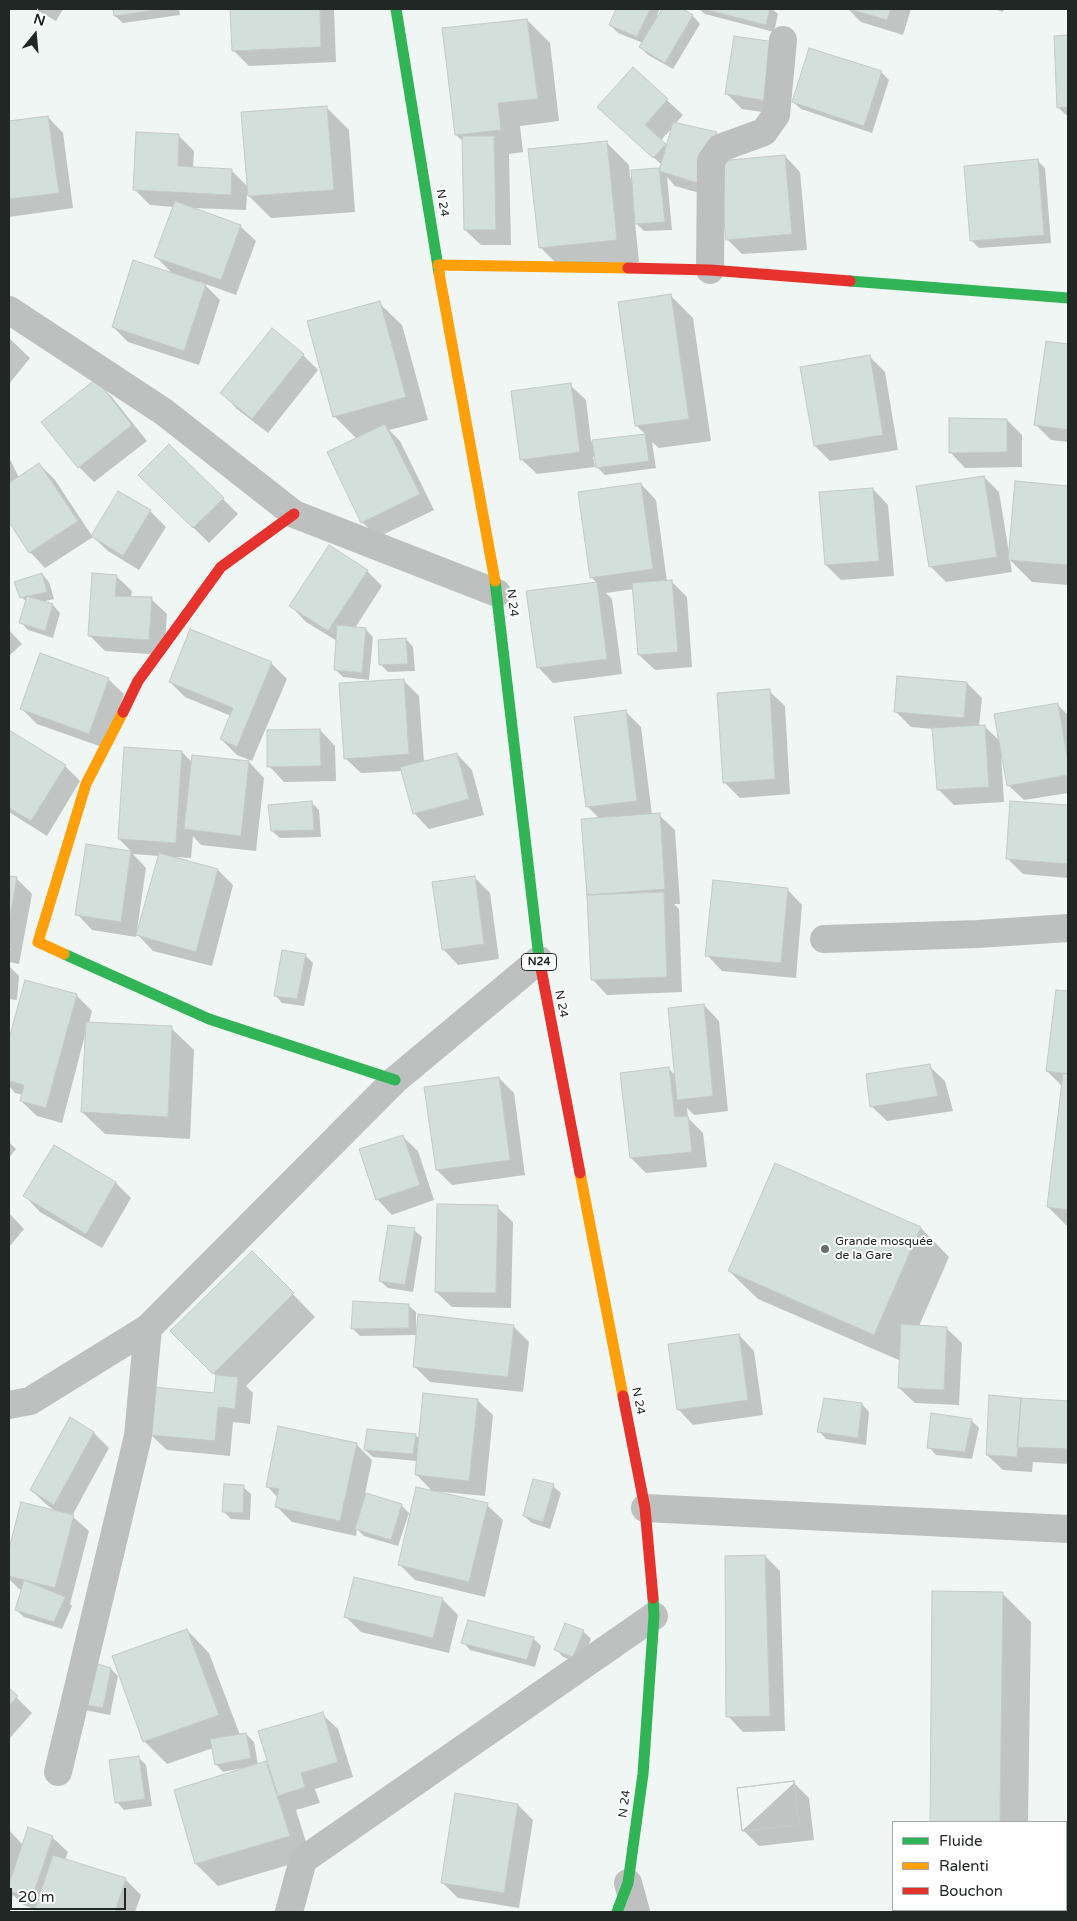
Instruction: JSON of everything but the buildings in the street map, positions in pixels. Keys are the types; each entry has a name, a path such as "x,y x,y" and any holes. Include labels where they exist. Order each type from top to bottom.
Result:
{"main road":[{"name":"N 24","path":"396,9 438,265 498,593 539,960 645,1508 654,1616 643,1774 628,1883 617,1912"},
{"path":"438,265 710,270 1068,298"},
{"path":"294,514 221,567 138,681 86,784 38,942 209,1019 395,1080"}],"street":[{"path":"710,270 711,161 720,148 764,132 776,115 783,40"},
{"path":"9,310 164,412 294,514 498,593"},
{"path":"824,939 978,934 1068,928"},
{"path":"9,1405 30,1400 148,1328 395,1080 539,960"},
{"path":"58,1772 138,1436 148,1328"},
{"path":"645,1508 1068,1528"},
{"path":"290,1912 303,1860 654,1616"},
{"path":"628,1883 636,1912"}],"traffic: fast":[{"path":"396,9 439,273"},
{"path":"850,281 1068,298"},
{"path":"495,581 539,958"},
{"path":"64,954 209,1019 395,1080"},
{"path":"617,1912 628,1883 643,1774 654,1616 653,1598"}],"traffic: slow":[{"path":"438,265 628,268"},
{"path":"439,273 495,581"},
{"path":"64,954 38,942 86,784 123,712"},
{"path":"580,1173 623,1396"}],"traffic: jam":[{"path":"628,268 710,270 850,281"},
{"path":"123,712 138,681 221,567 294,514"},
{"path":"539,958 580,1173"},
{"path":"623,1396 645,1508 653,1598"}],"place":[{"name":"Grande mosquée de la Gare","path":"825,1249"}]}
